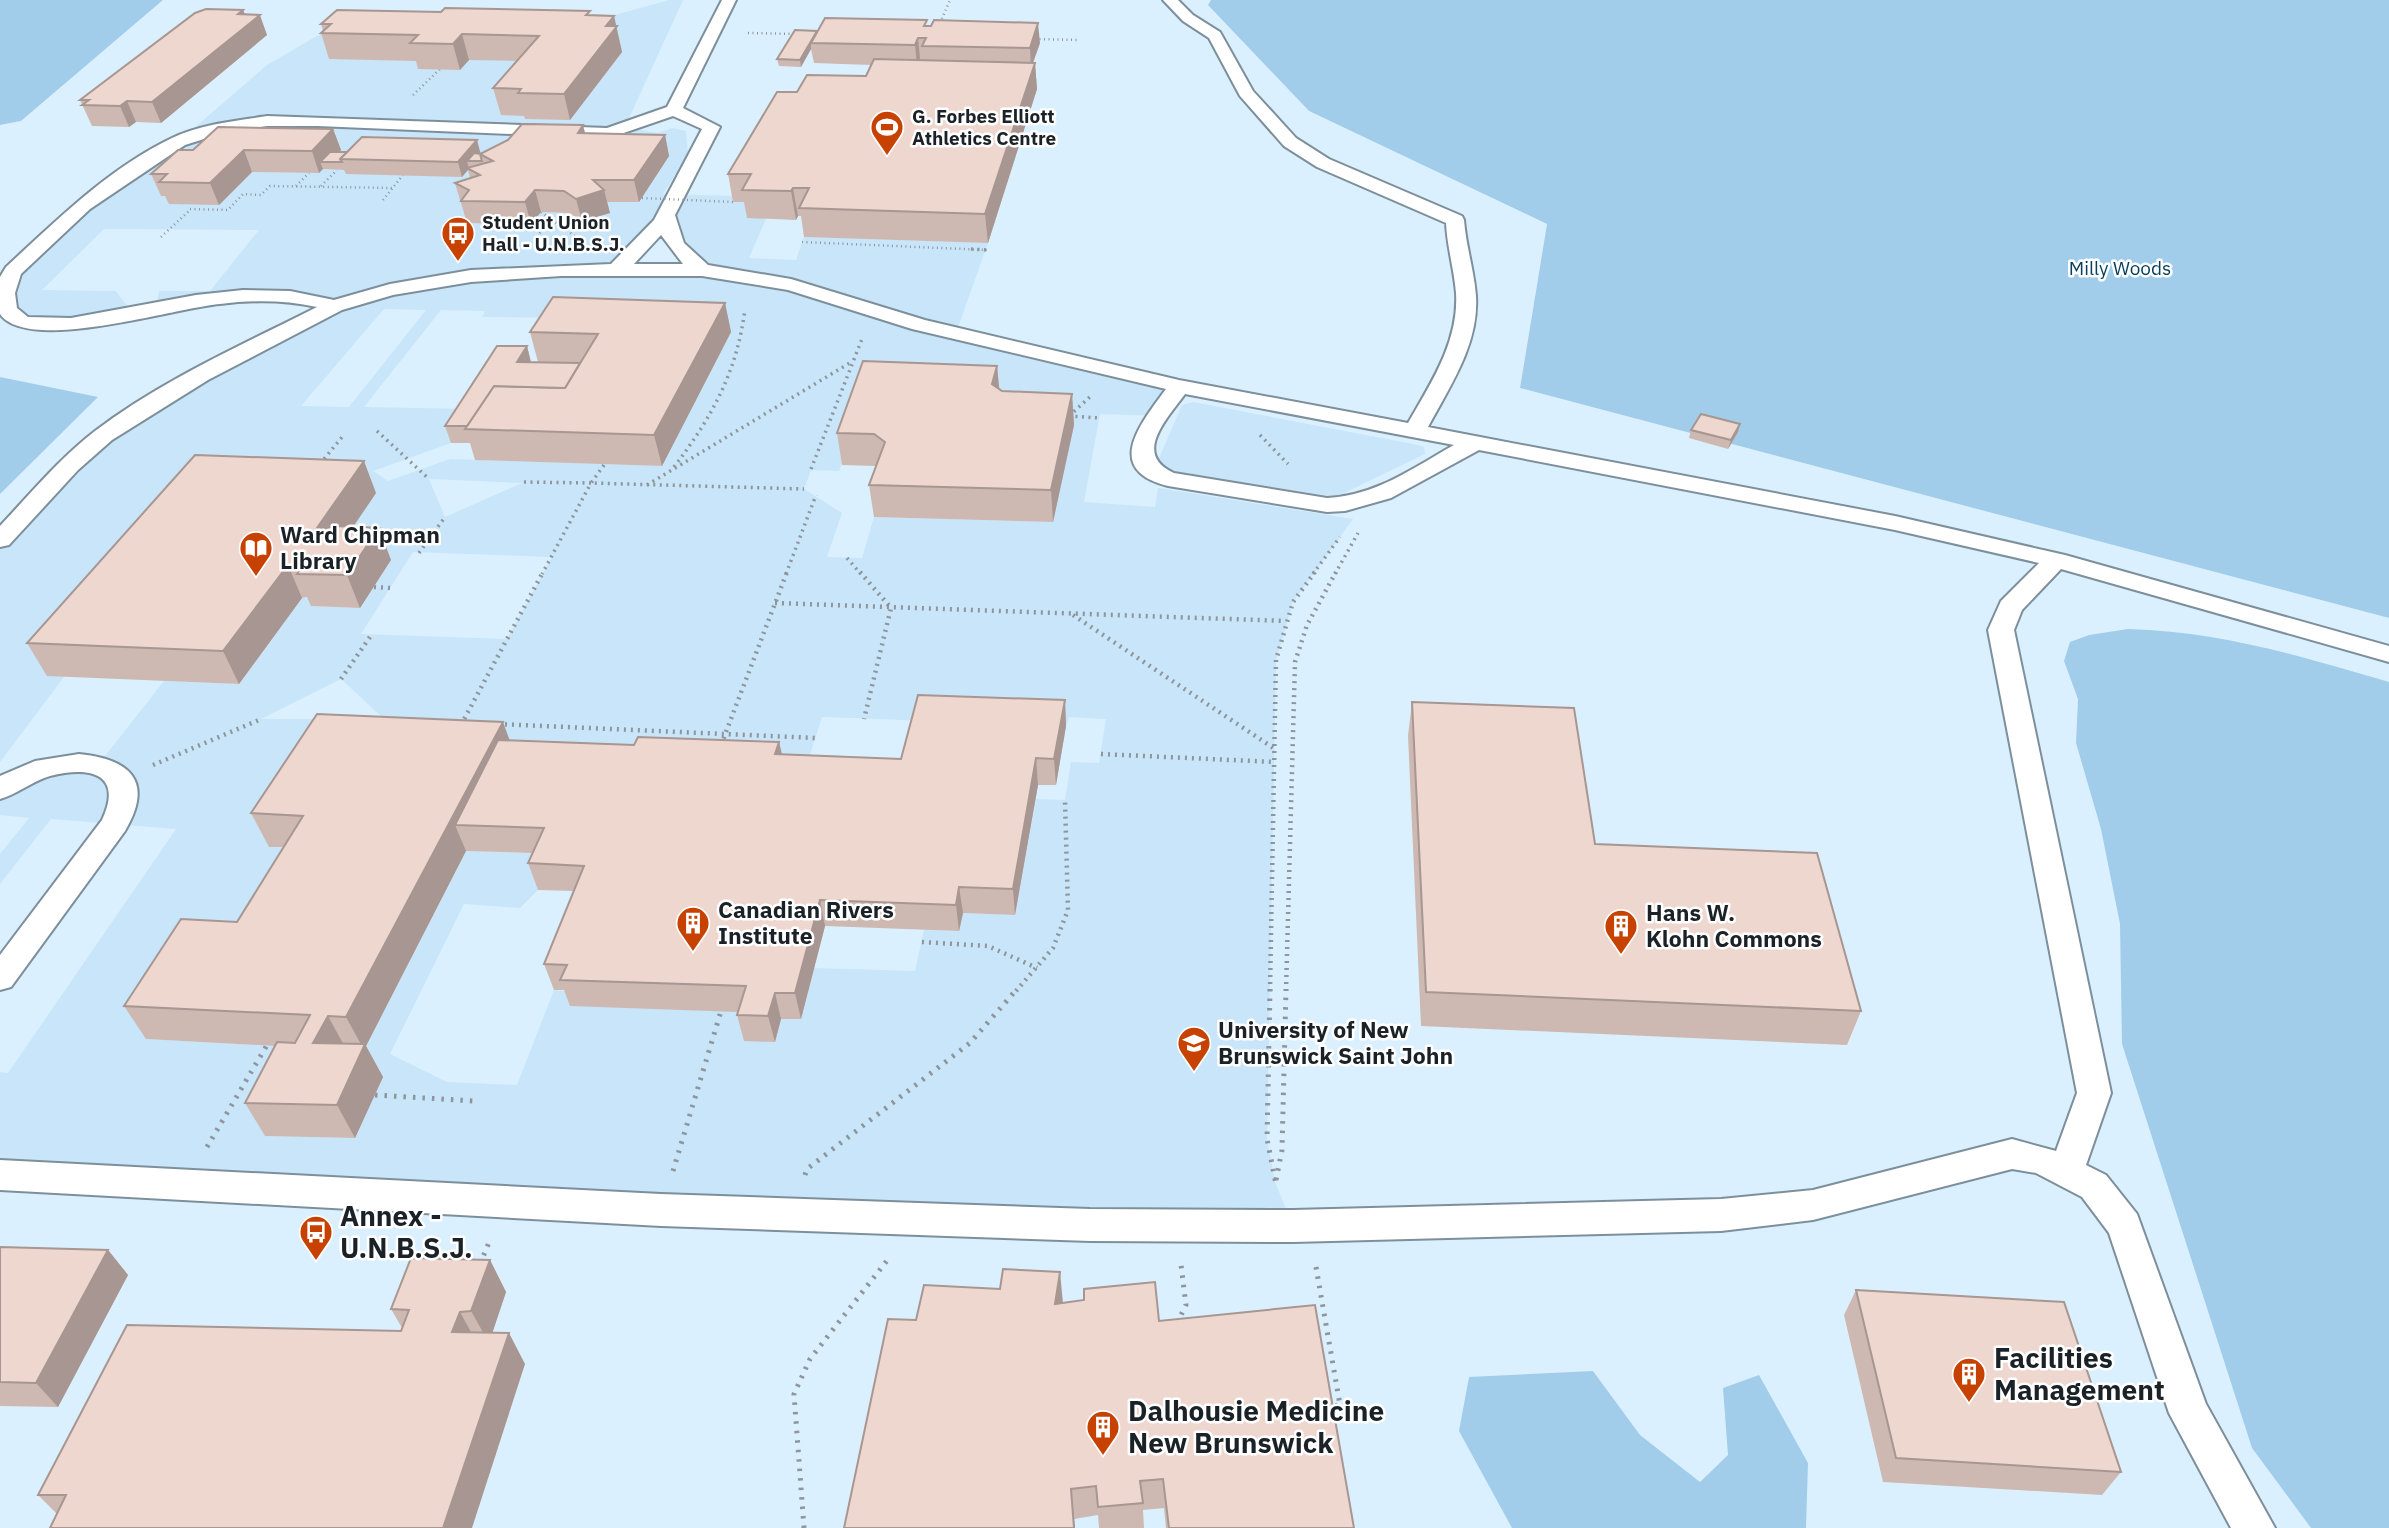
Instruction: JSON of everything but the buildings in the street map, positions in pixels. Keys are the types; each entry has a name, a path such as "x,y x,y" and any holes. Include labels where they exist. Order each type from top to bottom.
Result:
{"lane":[{"path":"674,110 729,0"},
{"path":"1170,0 1188,18 1215,35 1246,93 1290,142 1323,163 1455,220 1463,272 1465,327 1445,376 1414,432"},
{"path":"335,306 296,297 240,297 204,300 67,324 41,324 20,321 9,314 1,299 4,283 13,271 84,205 152,157 199,134 267,121 609,133 674,110 711,127 666,214 642,250 618,268"},
{"path":"666,214 667,231 675,247 702,270"},
{"path":"0,540 70,465 104,435 200,375 335,306 390,290 471,276 618,268 702,270 791,285 873,312 1179,386 1895,523 2056,560 2389,654"},
{"path":"1179,386 1140,452 1141,463 1152,475 1354,511 1371,499 1473,444"},
{"path":"2056,560 2010,607 2001,630 2094,1093 2067,1170"},
{"path":"0,789 47,767 82,763 108,766 122,778 127,791 125,808 120,816 0,978"},
{"path":"0,1175 661,1210 1090,1225 1293,1226 1721,1215 1813,1205 2012,1154 2042,1160 2067,1170 2094,1186 2124,1225 2189,1413 2254,1528"}],"path":[{"path":"937,28 950,0"},
{"path":"712,32 802,34"},
{"path":"1026,39 1079,40"},
{"path":"321,186 338,170"},
{"path":"296,186 309,173"},
{"path":"383,200 403,175"},
{"path":"190,209 228,210 243,194 261,194 270,186 393,188"},
{"path":"642,198 733,202"},
{"path":"161,237 195,204"},
{"path":"802,242 987,250"},
{"path":"671,470 702,431 733,375 743,334 749,276"},
{"path":"811,469 873,312"},
{"path":"647,485 853,361"},
{"path":"1257,402 1254,425 1276,455 1290,466"},
{"path":"1056,416 1100,418"},
{"path":"377,431 429,478"},
{"path":"316,469 342,437"},
{"path":"457,733 604,465"},
{"path":"524,482 804,489"},
{"path":"718,755 816,495"},
{"path":"1324,1407 1340,1405 1315,1260 1293,1226 1275,1182 1267,1139 1276,660 1285,621 1293,602 1354,511"},
{"path":"1275,1182 1282,1150 1295,662 1307,625 1361,526 1354,511"},
{"path":"419,553 445,517"},
{"path":"848,558 891,608"},
{"path":"374,587 390,588"},
{"path":"775,603 1285,621"},
{"path":"864,719 891,608"},
{"path":"1072,614 1275,749"},
{"path":"341,679 372,634"},
{"path":"122,778 259,720"},
{"path":"449,722 476,723"},
{"path":"490,724 815,738"},
{"path":"1101,754 1275,762"},
{"path":"793,1214 807,1169 970,1043 1053,948 1068,910 1065,800"},
{"path":"922,942 988,946 1037,968"},
{"path":"661,1210 721,1011"},
{"path":"186,1184 267,1045"},
{"path":"375,1095 474,1101"},
{"path":"474,1278 505,1202"},
{"path":"804,1528 794,1394 810,1360 920,1219"},
{"path":"1168,1329 1180,1321 1186,1305 1184,1287"}],"shaded area":[{"name":"University of New Brunswick Saint John","path":"163,0 1211,0 1209,5 1309,111 1547,224 1520,388 2389,618 2389,1528 0,1528 0,125 21,121"},
{"path":"669,0 683,0 625,127 658,133 672,128 686,131 688,155 663,194 737,196 756,203 766,219 749,258 796,260 804,237 988,243 956,333 1179,386 1159,416 1100,414 1084,502 1155,507 1158,488 1353,519 1293,602 1276,660 1267,1139 1275,1182 1293,1226 0,1175 0,1072 8,1073 176,829 51,819 0,884 0,854 29,818 0,815 0,775 19,778 98,765 164,681 239,684 302,598 317,597 312,606 360,608 391,561 64,677 0,762 0,540 104,435 334,306 296,297 156,308 159,291 210,291 259,230 104,229 42,290 116,291 132,313 97,320 20,321 1,299 29,255 179,141 267,65 322,33 575,26","holes":["227,148 340,150 333,159 514,162 582,221 569,213 541,212 531,224 469,169 462,177 323,169 319,173 252,172 176,196 162,196","666,216 675,247 701,270 619,267","384,309 426,310 349,407 301,406","441,310 485,311 482,317 567,318 662,466 450,459 388,481 373,471 451,443 472,409 364,407","868,392 1053,522 874,517 862,558 827,557 842,513 804,489 811,470 839,471","429,479 430,479 522,483 445,517","413,552 552,557 507,639 361,634","341,679 384,719 261,719","822,717 1066,726 1069,717 1106,719 1099,763 1071,762 1065,800 1036,799 1015,915 963,913 959,931 924,930 915,971 814,968 801,1019 781,1019 775,1042 753,1013 554,990 517,1085 447,1082 390,1054 464,904 520,908 538,890 553,854 466,851 364,1050 382,1078 355,1138 266,1136 328,1049 147,1039 255,955 319,849 802,780"]},
{"path":"1193,402 1413,444 1424,447 1425,454 1342,494 1331,496 1179,474 1166,469 1159,458 1182,405"}],"green space":[{"path":"0,0 163,0 21,121 0,125"},
{"name":"Milly Woods","path":"1211,0 2389,0 2389,618 1520,388 1547,224 1309,111 1208,5"},
{"path":"0,377 98,397 0,494"},
{"path":"2128,629 2229,640 2389,682 2389,1528 2311,1528 2252,1448 2122,1044 2120,924 2101,829 2076,743 2078,699 2064,661 2070,642 2089,635"},
{"path":"1593,1371 1640,1435 1700,1482 1728,1455 1723,1388 1759,1375 1808,1463 1806,1528 1512,1528 1459,1431 1469,1377"}],"place":[{"name":"G. Forbes Elliott Athletics Centre","path":"887,157"},
{"name":"Student Union Hall - U.N.B.S.J.","path":"458,263"},
{"name":"Ward Chipman Library","path":"256,578"},
{"name":"Canadian Rivers Institute","path":"693,953"},
{"name":"Hans W. Klohn Commons","path":"1621,956"},
{"name":"University of New Brunswick Saint John","path":"1194,1073"},
{"name":"Annex - U.N.B.S.J.","path":"316,1262"},
{"name":"Facilities Management","path":"1969,1404"},
{"name":"Dalhousie Medicine New Brunswick","path":"1103,1457"}]}
